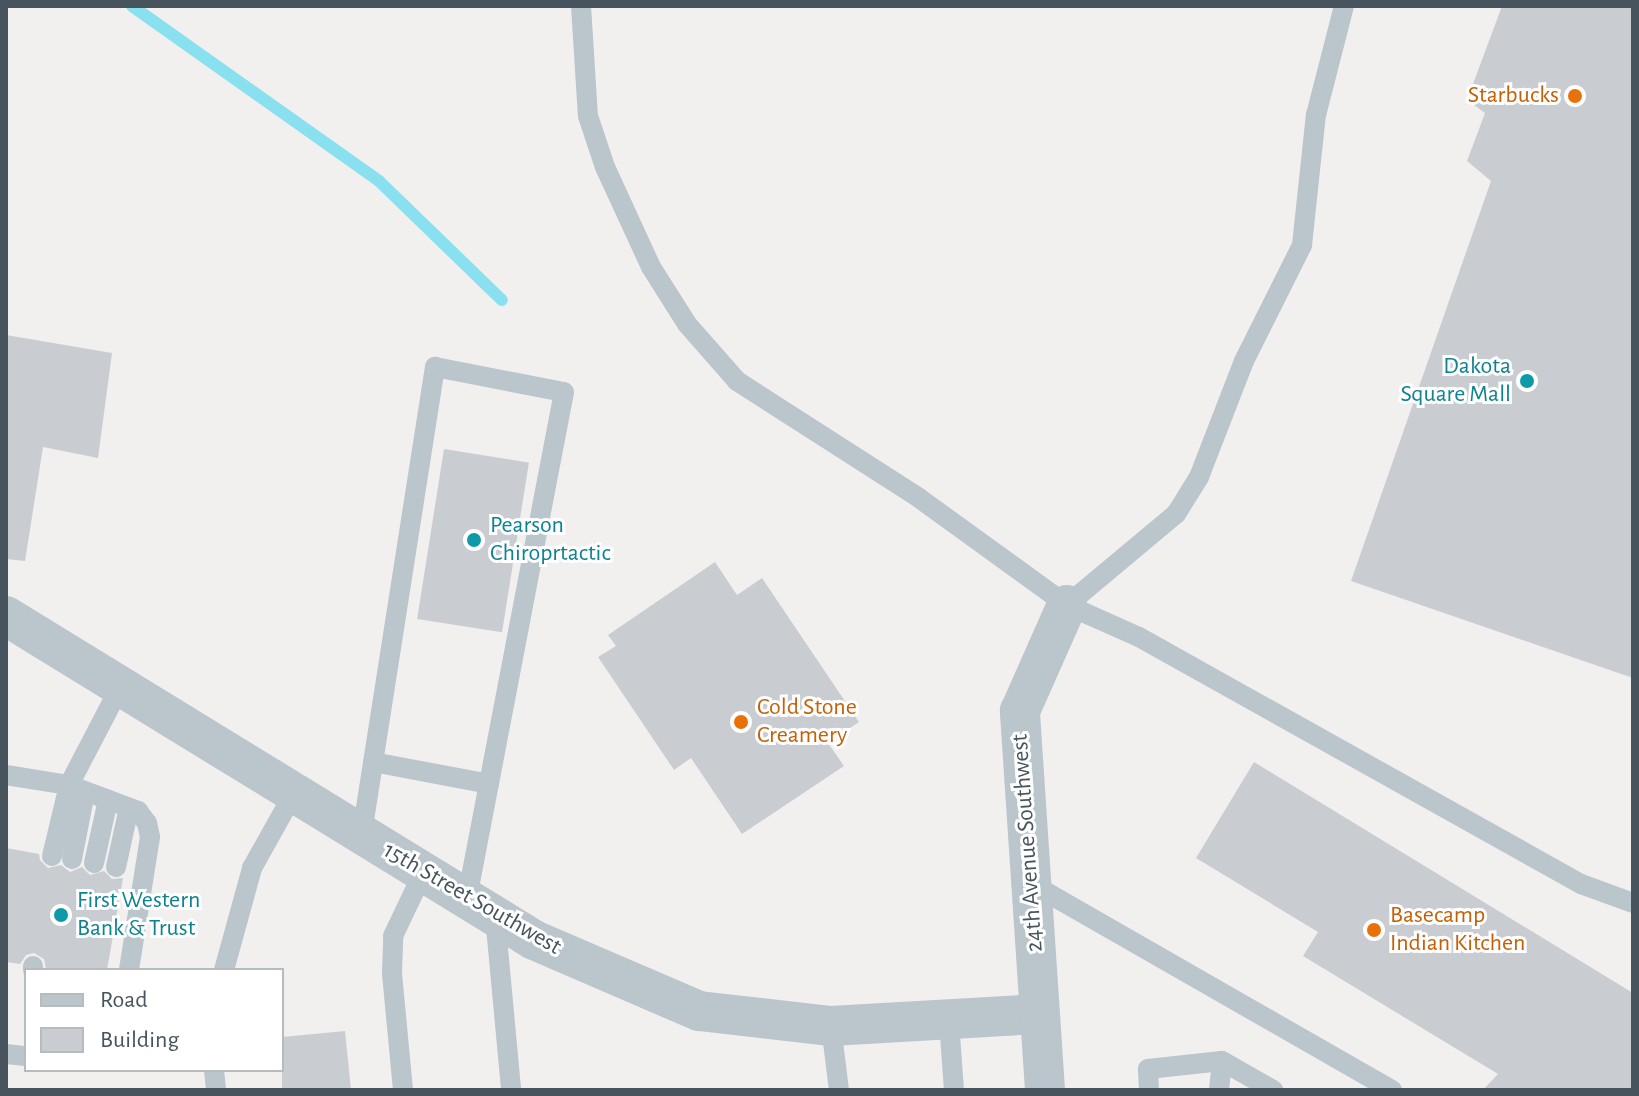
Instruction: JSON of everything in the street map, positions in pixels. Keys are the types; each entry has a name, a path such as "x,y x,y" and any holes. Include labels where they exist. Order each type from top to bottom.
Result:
{"street":[{"name":"24th Avenue Southwest","path":"1045,1090 1020,711 1067,605"},
{"name":"15th Street Southwest","path":"6,616 538,942 699,1011 831,1026 1038,1014"}],"lane":[{"path":"581,6 588,116 605,167 651,267 687,324 737,381 919,498 1067,605 1139,637 1581,884 1633,903"},
{"path":"1067,605 1176,514 1199,477 1244,361 1302,245 1316,115 1344,6"},
{"path":"362,833 435,367 564,392 489,784 481,907 511,1090"},
{"path":"62,858 77,788 121,685"},
{"path":"373,762 489,784"},
{"path":"6,775 77,788 138,811 147,823 150,837 129,968"},
{"path":"225,968 252,868 295,791"},
{"path":"94,863 108,800"},
{"path":"116,867 129,808"},
{"path":"403,1090 392,973 393,936 424,871"},
{"path":"1032,884 1392,1090"},
{"path":"949,1021 954,1090"},
{"path":"831,1026 839,1090"},
{"path":"1149,1090 1148,1069 1222,1061 1273,1090"},
{"path":"1219,1090 1222,1061"}],"building":[{"name":"Dakota Square Mall","path":"1502,6 1633,6 1633,678 1351,581 1491,181 1467,161 1485,113 1467,100"},
{"path":"6,335 112,353 98,458 43,447 25,561 6,559"},
{"name":"Pearson Chiroprtactic","path":"444,449 529,462 502,632 417,619"},
{"path":"715,562 737,595 762,578 859,722 828,743 844,766 742,834 691,758 674,770 598,657 616,646 608,635"},
{"path":"1254,762 1633,993 1633,1090 1483,1090 1498,1074 1303,956 1318,932 1196,858"},
{"name":"First Western Bank & Trust","path":"6,848 39,854 40,860 48,868 61,865 70,872 82,867 90,875 104,871 112,879 123,878 107,968 46,968 44,959 34,953 26,955 20,964 6,962"},
{"path":"345,1031 351,1090 282,1090 284,1037"}],"waterway":[{"path":"132,6 379,181 502,300"}],"place":[{"name":"Starbucks","path":"1575,96"},
{"name":"Dakota Square Mall","path":"1527,381"},
{"name":"Pearson Chiroprtactic","path":"474,540"},
{"name":"Cold Stone Creamery","path":"741,722"},
{"name":"First Western Bank & Trust","path":"61,915"},
{"name":"Basecamp Indian Kitchen","path":"1374,930"}]}
